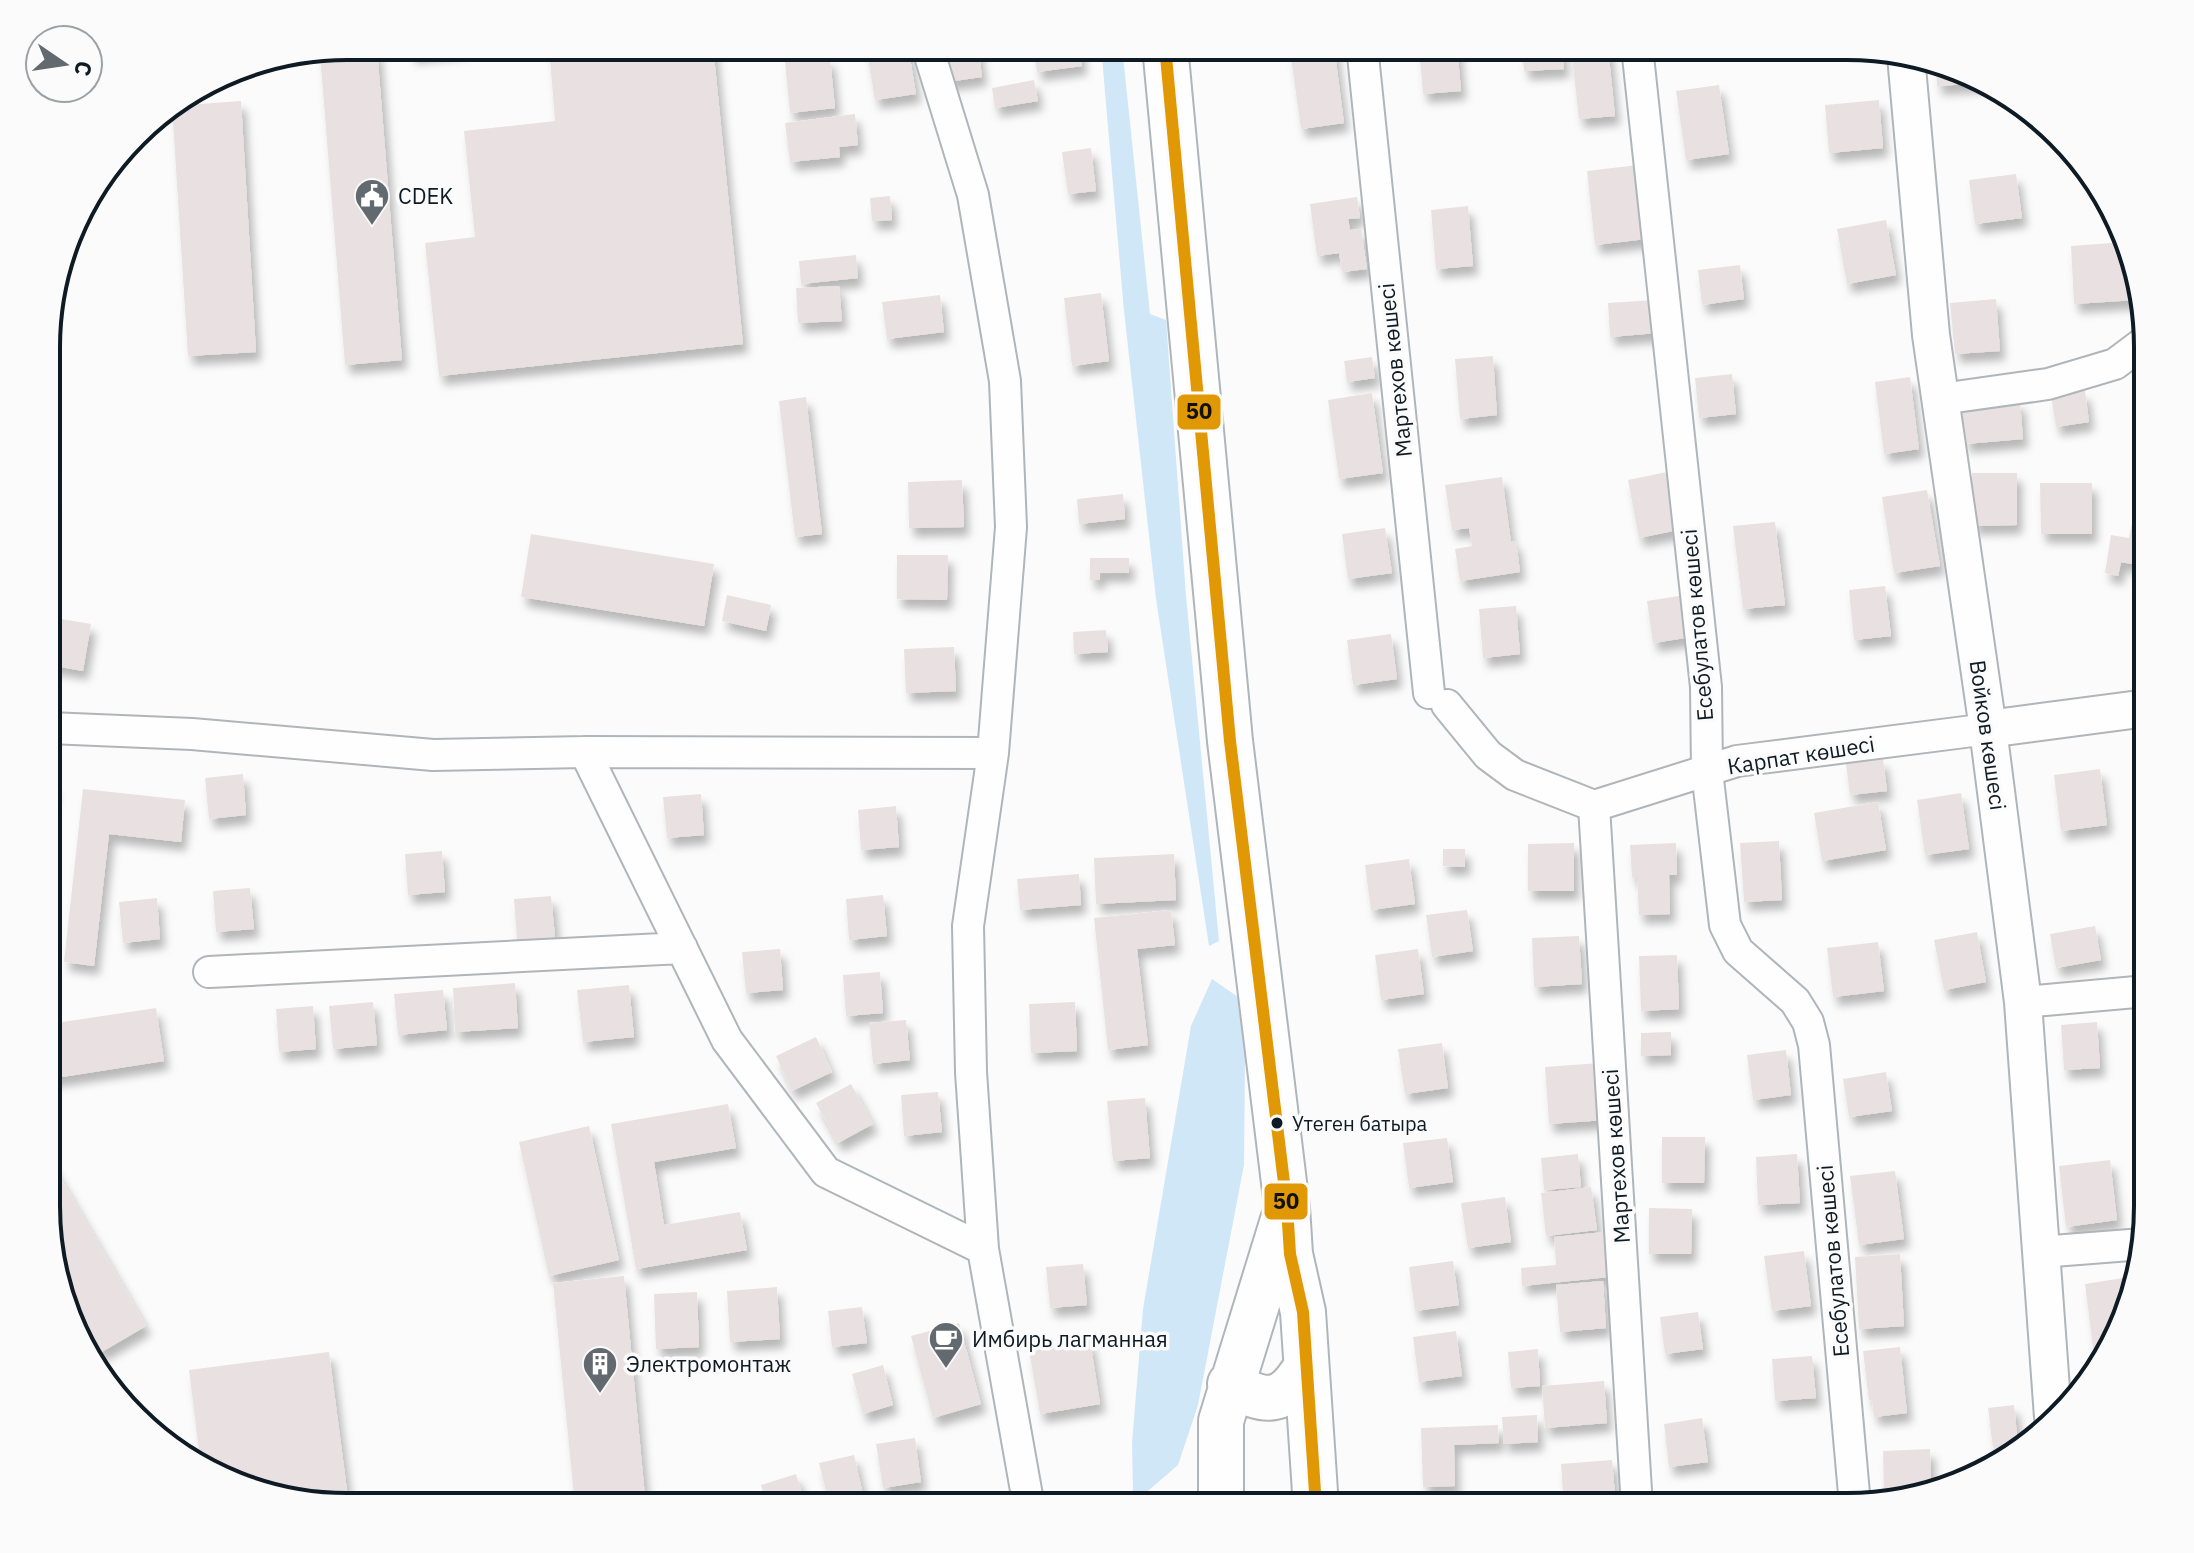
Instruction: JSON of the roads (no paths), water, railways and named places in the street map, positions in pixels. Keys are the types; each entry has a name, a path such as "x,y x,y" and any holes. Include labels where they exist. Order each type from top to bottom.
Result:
{"main road":[{"path":"1166,60 1230,741 1287,1207 1290,1254 1303,1312 1315,1493"},
{"path":"1221,1493 1221,1421 1287,1207"},
{"path":"1230,1384 1264,1398 1280,1397 1293,1388 1306,1367"}],"street":[{"path":"931,60 973,195 1005,381 1011,527 993,753 968,926 971,1072 983,1249 1027,1493"},
{"name":"Мартехов көшесі","path":"1364,60 1438,699 1488,755 1515,775 1594,806 1636,1493"},
{"name":"Есебулатов көшесі","path":"1638,60 1706,687 1707,771 1725,925 1738,951 1795,1001 1808,1022 1814,1045 1854,1493"},
{"name":"Войков көшесі","path":"1907,67 1931,335 1988,729 2023,1002 2052,1407"},
{"path":"1941,399 2048,384 2115,364 2134,350"},
{"name":"Карпат көшесі","path":"1594,806 1737,761 2134,710"},
{"path":"60,728 192,734 433,755 585,752 993,753"},
{"path":"585,752 727,1040 826,1172 983,1249"},
{"path":"209,972 682,948"},
{"path":"2023,1002 2134,992"},
{"path":"2040,1252 2132,1245"}],"place":[{"name":"CDEK","path":"372,227"},
{"name":"Утеген батыра","path":"1277,1123"},
{"name":"Имбирь лагманная","path":"946,1370"},
{"name":"Электромонтаж","path":"600,1395"}]}
